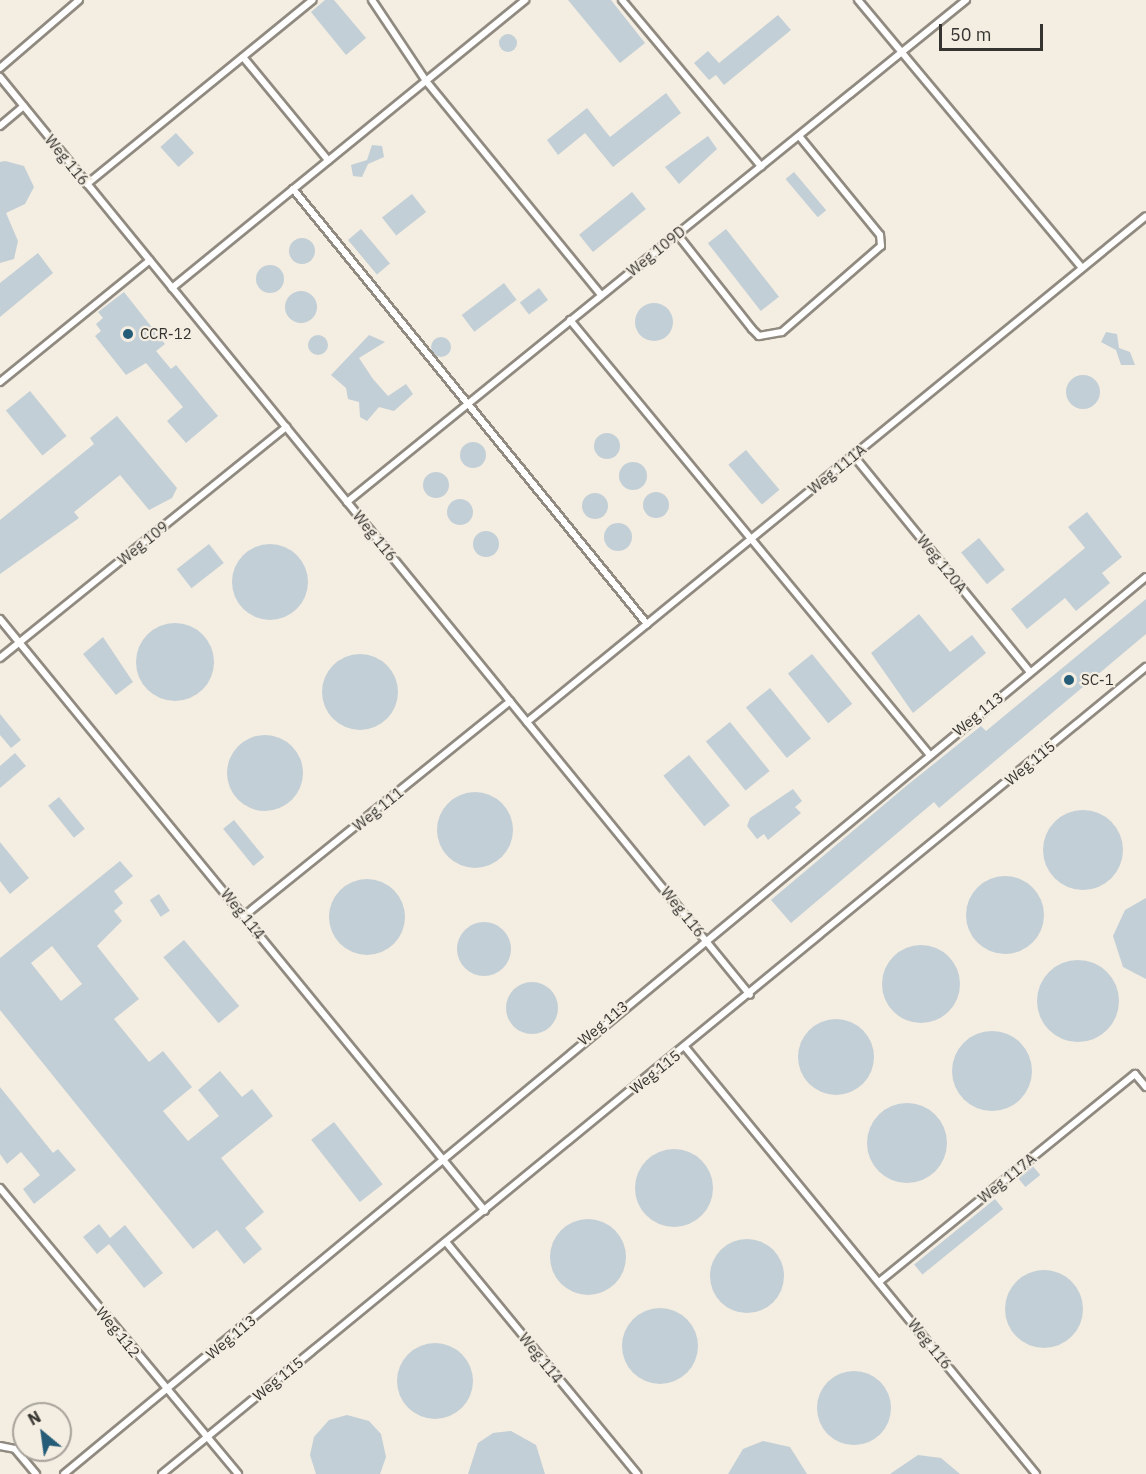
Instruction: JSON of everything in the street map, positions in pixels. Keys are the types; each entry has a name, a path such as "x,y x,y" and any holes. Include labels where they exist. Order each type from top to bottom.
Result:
{"lane":[{"path":"0,68 79,0"},
{"path":"87,184 313,0"},
{"path":"372,0 426,81 602,295"},
{"path":"172,288 525,0"},
{"path":"622,0 761,166"},
{"path":"858,0 1082,268"},
{"name":"Weg 109D","path":"347,502 966,0"},
{"path":"243,57 328,160"},
{"name":"Weg 116","path":"0,77 750,995"},
{"path":"0,126 24,106"},
{"path":"677,234 759,336 782,332 880,246 880,235 799,136"},
{"path":"293,189 647,624"},
{"name":"Weg 111A","path":"527,722 1146,216"},
{"path":"0,382 150,260"},
{"path":"570,320 929,754"},
{"name":"Weg 109","path":"0,658 286,427"},
{"name":"Weg 120A","path":"853,455 1030,672"},
{"name":"Weg 113","path":"64,1474 167,1391 441,1158 704,939 1146,577"},
{"name":"Weg 114","path":"0,619 485,1211"},
{"name":"Weg 115","path":"162,1474 750,995 1146,667"},
{"name":"Weg 111","path":"244,916 510,701"},
{"name":"Weg 116","path":"685,1047 1036,1474"},
{"name":"Weg 117A","path":"879,1282 1135,1074 1146,1087"},
{"name":"Weg 112","path":"0,1188 238,1474"},
{"name":"Weg 114","path":"446,1242 637,1474"},
{"path":"0,1446 15,1449 36,1474"}],"building":[{"path":"325,0 334,0 366,38 346,55 311,12"},
{"path":"568,0 611,0 645,43 620,63"},
{"path":"778,15 791,30 724,85 716,75 709,80 694,63 708,51 719,63"},
{"path":"508,34 514,37 517,43 514,49 508,52 502,49 499,43 502,37"},
{"path":"666,93 681,113 613,167 585,133 558,155 547,140 587,108 610,137"},
{"path":"176,133 194,153 178,167 160,147"},
{"path":"708,136 717,149 679,184 665,167"},
{"path":"372,145 382,146 384,157 368,164 362,177 353,176 351,165 367,160"},
{"path":"5,161 24,166 34,187 25,204 6,213 18,241 14,259 0,263 0,162"},
{"path":"794,172 826,210 818,217 786,179"},
{"path":"632,192 646,209 593,252 579,235"},
{"path":"412,194 426,212 396,236 382,217"},
{"path":"361,229 390,263 377,274 348,240"},
{"path":"726,229 779,297 761,311 708,243"},
{"path":"302,238 311,242 315,251 311,260 302,264 293,260 289,251 293,242"},
{"path":"38,253 53,273 0,317 0,283"},
{"path":"270,265 280,269 284,279 280,289 270,293 260,289 256,279 260,269"},
{"path":"504,283 517,300 474,332 462,315"},
{"path":"539,288 548,300 529,314 520,302"},
{"path":"301,291 312,296 317,307 312,318 301,323 290,318 285,307 290,296"},
{"path":"124,292 165,344 156,351 171,369 176,365 218,416 186,443 167,421 183,407 146,363 126,375 95,336 101,331 96,324 103,318 98,312"},
{"path":"654,303 668,308 673,322 668,336 654,341 640,336 635,322 640,308"},
{"path":"1106,332 1117,334 1119,348 1130,352 1135,365 1121,365 1116,350 1101,342"},
{"path":"318,335 325,338 328,345 325,352 318,355 311,352 308,345 311,338"},
{"path":"369,335 385,342 359,358 373,379 388,396 406,384 413,394 394,411 379,407 367,421 360,417 359,402 348,399 346,388 331,375"},
{"path":"441,337 448,340 451,347 448,354 441,357 434,354 431,347 434,340"},
{"path":"1083,375 1095,380 1100,392 1095,404 1083,409 1071,404 1066,392 1071,380"},
{"path":"30,391 67,436 42,456 6,411"},
{"path":"117,416 177,488 172,498 149,510 120,475 74,512 79,518 0,574 0,520 94,444 90,438"},
{"path":"607,433 616,437 620,446 616,455 607,459 598,455 594,446 598,437"},
{"path":"473,442 482,446 486,455 482,464 473,468 464,464 460,455 464,446"},
{"path":"746,450 779,490 762,505 728,465"},
{"path":"633,462 643,466 647,476 643,486 633,490 623,486 619,476 623,466"},
{"path":"436,472 445,476 449,485 445,494 436,498 427,494 423,485 427,476"},
{"path":"656,492 665,496 669,505 665,514 656,518 647,514 643,505 647,496"},
{"path":"595,493 604,497 608,506 604,515 595,519 586,515 582,506 586,497"},
{"path":"460,499 469,503 473,512 469,521 460,525 451,521 447,512 451,503"},
{"path":"1087,512 1122,557 1102,573 1110,583 1076,611 1065,598 1027,629 1011,609 1085,548 1068,527"},
{"path":"618,523 628,527 632,537 628,547 618,551 608,547 604,537 608,527"},
{"path":"486,531 495,535 499,544 495,553 486,557 477,553 473,544 477,535"},
{"path":"979,538 1005,570 987,584 961,552"},
{"path":"209,544 224,563 191,588 177,569"},
{"path":"270,544 285,547 297,555 305,567 308,582 305,597 297,609 285,617 270,620 255,617 243,609 235,597 232,582 235,567 243,555 255,547"},
{"path":"1146,599 1146,634 939,808 934,802 791,923 771,900 905,787 981,726 986,731"},
{"path":"919,614 950,652 972,635 986,653 913,713 871,653"},
{"path":"175,623 190,626 203,634 211,647 214,662 211,677 203,690 190,698 175,701 160,698 147,690 139,677 136,662 139,647 147,634 160,626"},
{"path":"103,637 133,682 116,695 83,654"},
{"path":"360,654 374,657 387,665 395,678 398,692 395,706 387,719 374,727 360,730 346,727 333,719 325,706 322,692 325,678 333,665 346,657"},
{"path":"812,654 852,704 828,723 788,674"},
{"path":"770,688 811,739 787,758 746,708"},
{"path":"0,714 21,740 11,748 0,735"},
{"path":"730,722 770,771 746,790 706,742"},
{"path":"258,735 272,735 286,741 297,752 303,766 300,788 292,800 272,811 258,811 244,805 233,794 227,780 227,766 233,752 244,741"},
{"path":"15,753 26,766 0,788 0,766"},
{"path":"689,755 730,806 704,826 663,776"},
{"path":"793,789 802,801 795,807 801,813 768,840 764,834 757,839 747,826 750,818"},
{"path":"475,792 489,795 502,803 510,816 513,830 510,844 502,857 489,865 475,868 461,865 448,857 440,844 437,830 440,816 448,803 461,795"},
{"path":"59,797 85,829 74,838 48,806"},
{"path":"1083,810 1098,813 1111,822 1120,835 1123,850 1120,865 1111,878 1098,887 1083,890 1068,887 1055,878 1046,865 1043,850 1046,835 1055,822 1068,813"},
{"path":"234,820 264,857 253,866 223,829"},
{"path":"0,842 29,878 10,894 0,881"},
{"path":"120,861 133,876 114,891 123,903 114,911 122,921 97,946 139,999 114,1019 149,1062 163,1051 192,1087 163,1111 188,1141 219,1116 198,1090 220,1071 242,1097 252,1089 273,1116 221,1158 264,1212 245,1228 262,1249 244,1264 217,1230 193,1249 0,1010 0,958","holes":["52,946 82,984 61,1001 31,963"]},
{"path":"997,876 1013,876 1027,882 1038,893 1044,907 1044,923 1038,937 1027,948 1013,954 997,954 983,948 972,937 966,923 966,907 972,893 983,882"},
{"path":"367,879 382,882 394,890 402,902 405,917 402,932 394,944 382,952 367,955 352,952 340,944 332,932 329,917 332,902 340,890 352,882"},
{"path":"159,894 170,911 161,917 150,900"},
{"path":"1146,898 1146,979 1123,967 1113,936 1125,910"},
{"path":"479,922 489,922 499,926 507,934 511,949 507,964 499,972 489,976 479,976 469,972 461,964 457,954 457,944 461,934 469,926"},
{"path":"184,940 239,1006 219,1023 163,957"},
{"path":"921,945 936,948 948,957 957,969 960,984 957,999 948,1011 936,1020 921,1023 906,1020 894,1011 885,999 882,984 885,969 894,957 906,948"},
{"path":"1078,960 1094,963 1107,972 1116,985 1119,1001 1116,1017 1107,1030 1094,1039 1078,1042 1062,1039 1049,1030 1040,1017 1037,1001 1040,985 1049,972 1062,963"},
{"path":"532,982 542,984 550,990 556,998 558,1008 556,1018 550,1026 542,1032 532,1034 522,1032 514,1026 508,1018 506,1008 508,998 514,990 522,984"},
{"path":"829,1019 843,1019 857,1025 868,1036 874,1050 871,1072 863,1084 843,1095 829,1095 815,1089 804,1078 798,1064 798,1050 804,1036 815,1025"},
{"path":"992,1031 1007,1034 1020,1043 1029,1056 1032,1071 1029,1086 1020,1099 1007,1108 992,1111 977,1108 964,1099 955,1086 952,1071 955,1056 964,1043 977,1034"},
{"path":"0,1087 53,1153 58,1149 76,1170 34,1204 23,1189 40,1175 21,1152 7,1164 0,1154"},
{"path":"907,1103 922,1106 935,1115 944,1128 947,1143 944,1158 935,1171 922,1180 907,1183 892,1180 879,1171 870,1158 867,1143 870,1128 879,1115 892,1106"},
{"path":"334,1122 383,1184 360,1202 311,1140"},
{"path":"666,1149 682,1149 696,1155 707,1166 713,1180 713,1196 707,1210 696,1221 682,1227 666,1227 652,1221 641,1210 635,1196 635,1180 641,1166 652,1155"},
{"path":"1032,1165 1040,1175 1025,1187 1017,1177"},
{"path":"995,1199 1003,1209 922,1275 914,1264"},
{"path":"588,1219 602,1222 615,1230 623,1243 626,1257 623,1271 615,1284 602,1292 588,1295 574,1292 561,1284 553,1271 550,1257 553,1243 561,1230 574,1222"},
{"path":"99,1224 110,1238 125,1225 163,1273 144,1288 109,1244 97,1254 83,1237"},
{"path":"747,1239 768,1245 778,1255 784,1276 778,1297 768,1307 747,1313 726,1307 716,1297 710,1276 716,1255 726,1245"},
{"path":"1036,1270 1052,1270 1066,1276 1077,1287 1083,1301 1083,1317 1077,1331 1066,1342 1052,1348 1036,1348 1022,1342 1011,1331 1005,1317 1005,1301 1011,1287 1022,1276"},
{"path":"660,1308 675,1311 687,1319 695,1331 698,1346 695,1361 687,1373 675,1381 660,1384 645,1381 633,1373 625,1361 622,1346 625,1331 633,1319 645,1311"},
{"path":"435,1343 449,1346 462,1354 470,1367 473,1381 470,1395 462,1408 449,1416 435,1419 421,1416 408,1408 400,1395 397,1381 400,1367 408,1354 421,1346"},
{"path":"847,1371 861,1371 875,1377 885,1387 891,1401 889,1422 875,1439 861,1445 847,1445 833,1439 823,1429 817,1415 817,1401 823,1387 833,1377"},
{"path":"347,1415 369,1421 381,1434 386,1457 380,1474 316,1474 310,1455 314,1437 329,1420"},
{"path":"511,1431 536,1445 545,1474 468,1474 478,1443 493,1433"},
{"path":"763,1441 790,1447 807,1474 728,1474 743,1449"},
{"path":"918,1455 941,1458 960,1474 890,1474"}],"place":[{"name":"CCR-12","path":"128,334"},
{"name":"SC-1","path":"1069,680"}]}
